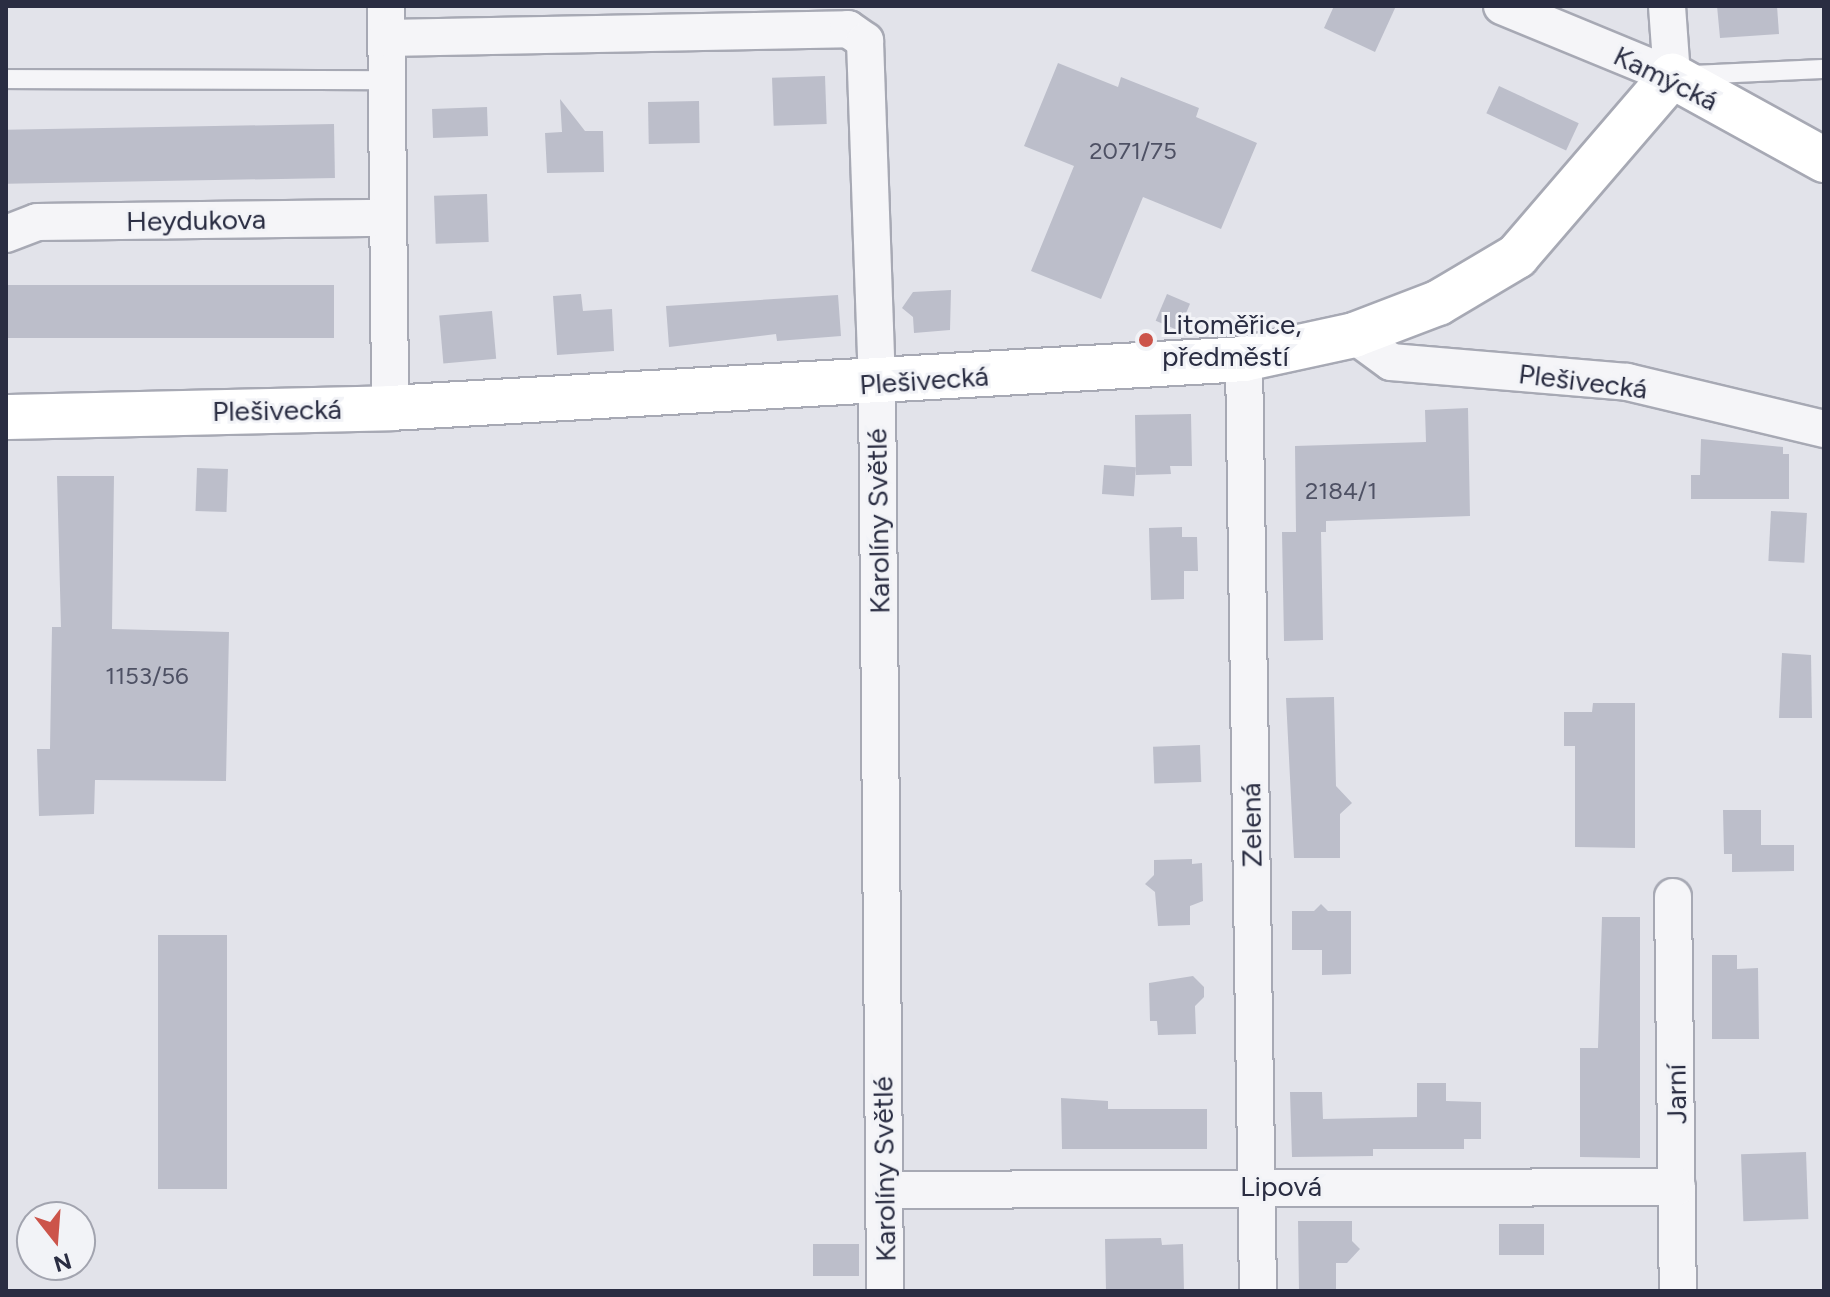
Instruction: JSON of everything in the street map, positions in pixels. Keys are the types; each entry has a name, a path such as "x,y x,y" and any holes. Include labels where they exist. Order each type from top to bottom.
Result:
{"street":[{"name":"Kamýcká","path":"1502,6 1672,76 1824,160"},
{"path":"1354,335 1438,303 1517,256 1672,76 1667,6"},
{"path":"386,22 390,408"},
{"name":"Karolíny Světlé","path":"386,22 848,29 865,41 877,384 885,1291"},
{"name":"Heydukova","path":"6,234 37,222 388,218"},
{"name":"Plešivecká","path":"6,417 390,408 877,384 1244,359 1354,335 1391,362 1627,382 1824,429"},
{"name":"Zelená","path":"1244,359 1258,1291"},
{"name":"Jarní","path":"1673,897 1678,1291"},
{"name":"Lipová","path":"884,1190 1256,1185 1677,1187"}],"lane":[{"path":"1672,76 1824,69"},
{"path":"6,79 387,80"}],"building":[{"path":"1334,6 1396,6 1375,52 1324,28"},
{"path":"1717,6 1777,6 1779,34 1720,38"},
{"path":"1058,63 1118,87 1121,77 1199,108 1196,117 1257,143 1221,229 1143,197 1101,299 1031,271 1074,166 1024,146"},
{"path":"825,76 827,124 774,126 772,78"},
{"path":"1499,86 1579,123 1566,150 1486,113"},
{"path":"560,99 585,131 603,131 604,172 547,173 545,133 562,132"},
{"path":"699,101 700,143 649,144 648,102"},
{"path":"487,107 488,136 433,138 432,109"},
{"path":"334,124 335,178 7,184 6,130"},
{"path":"487,194 489,242 436,244 434,196"},
{"path":"6,285 334,285 334,338 6,338"},
{"path":"951,290 950,330 914,333 913,317 902,308 913,292"},
{"path":"581,294 583,311 612,309 614,351 557,355 553,296"},
{"path":"1167,294 1190,304 1179,330 1156,321"},
{"path":"838,295 841,336 777,341 776,334 669,347 666,306"},
{"path":"492,311 496,359 443,363 439,316"},
{"path":"1468,408 1470,516 1326,521 1326,532 1321,532 1323,640 1284,641 1282,532 1296,532 1295,446 1426,442 1425,410"},
{"path":"1191,414 1192,466 1170,466 1171,474 1136,475 1135,415"},
{"path":"1701,439 1783,447 1783,454 1789,454 1789,499 1691,499 1691,475 1700,475"},
{"path":"1104,465 1136,467 1134,496 1102,494"},
{"path":"197,468 228,469 226,512 195,511"},
{"path":"57,476 114,476 112,629 229,632 226,781 95,780 94,814 39,816 37,749 50,749 52,627 61,627"},
{"path":"1771,511 1807,513 1804,563 1768,561"},
{"path":"1182,527 1182,537 1197,537 1198,571 1184,571 1184,599 1151,600 1149,528"},
{"path":"1782,653 1811,655 1812,718 1779,718"},
{"path":"1334,697 1336,786 1352,803 1340,814 1340,858 1294,858 1286,698"},
{"path":"1593,703 1635,703 1635,848 1575,847 1575,746 1564,746 1564,712 1592,712"},
{"path":"1200,745 1201,782 1154,784 1153,747"},
{"path":"1723,810 1761,810 1761,845 1794,845 1794,871 1732,872 1732,854 1724,854"},
{"path":"1192,859 1192,864 1202,863 1203,901 1190,906 1190,925 1158,926 1155,892 1145,884 1154,875 1154,860"},
{"path":"1321,904 1328,911 1351,911 1351,974 1322,975 1322,950 1292,950 1292,911 1314,911"},
{"path":"1602,917 1640,917 1640,1158 1580,1157 1580,1048 1598,1048"},
{"path":"158,935 227,935 227,1189 158,1189"},
{"path":"1712,955 1737,955 1737,969 1758,968 1759,1039 1712,1039"},
{"path":"1193,976 1204,987 1204,997 1195,1006 1196,1034 1158,1035 1157,1021 1150,1021 1149,983"},
{"path":"1417,1083 1446,1083 1446,1101 1481,1102 1481,1139 1464,1139 1464,1149 1373,1149 1373,1156 1292,1157 1290,1092 1322,1092 1323,1119 1417,1117"},
{"path":"1061,1098 1108,1101 1108,1109 1207,1109 1207,1149 1062,1149"},
{"path":"1806,1152 1808,1219 1743,1221 1741,1154"},
{"path":"1298,1221 1352,1221 1352,1241 1360,1249 1347,1263 1336,1263 1336,1291 1299,1291"},
{"path":"1499,1224 1544,1224 1544,1255 1499,1255"},
{"path":"1161,1238 1162,1245 1183,1244 1184,1291 1106,1291 1105,1239"},
{"path":"813,1244 859,1244 859,1276 813,1276"}],"place":[{"name":"Litoměřice, předměstí","path":"1146,340"}]}
